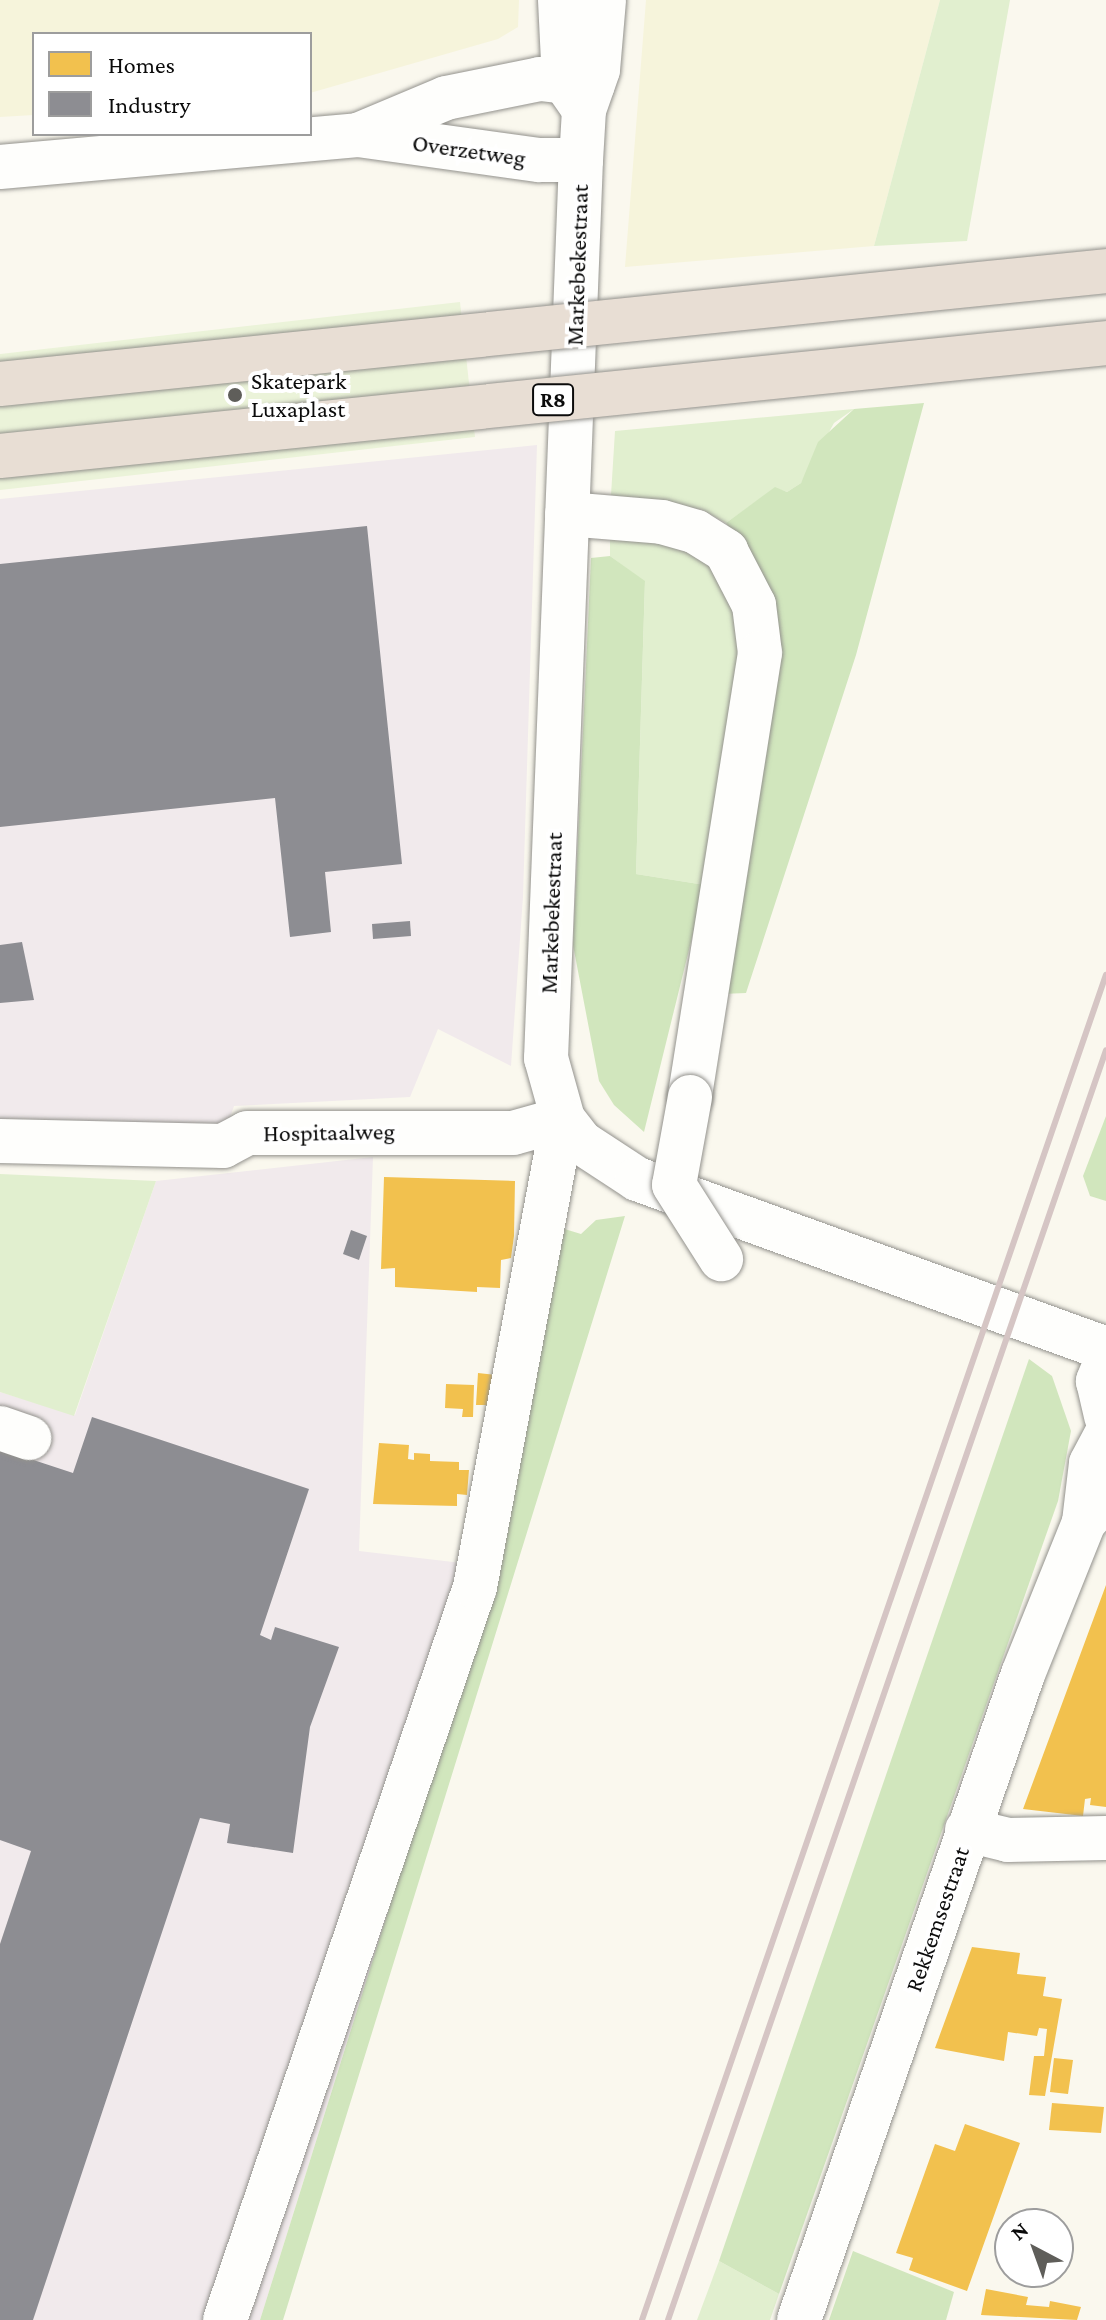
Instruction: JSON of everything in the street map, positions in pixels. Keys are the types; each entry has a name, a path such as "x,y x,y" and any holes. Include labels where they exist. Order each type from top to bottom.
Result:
{"highway":[{"path":"0,384 1106,271"},
{"name":"R8","path":"0,456 1106,343"}],"street":[{"name":"Markebekestraat","path":"560,0 580,92 581,160 546,1058 563,1119 582,1143 637,1179 1106,1349"},
{"name":"Markebekestraat","path":"580,92 604,0"},
{"name":"Overzetweg","path":"358,135 446,98 540,79 580,92"},
{"name":"Overzetweg","path":"0,167 358,135 539,160 581,160"},
{"path":"567,514 662,522 696,532 726,551 754,605 760,653 674,1185 721,1259"},
{"path":"225,2320 475,1587 563,1119"},
{"name":"Hospitaalweg","path":"0,1141 223,1146 247,1133 513,1133 563,1119"},
{"path":"1106,1361 1098,1381 1106,1417"},
{"name":"Rekkemsestraat","path":"799,2320 967,1830 1095,1510 1091,1463 1106,1435"},
{"path":"967,1830 1008,1840 1106,1838"}],"shaded area":[{"path":"0,0 519,0 518,27 498,39 312,92 312,32 32,32 32,115 0,117"},
{"path":"646,0 940,0 874,246 625,267"},
{"path":"537,445 523,897 511,1066 438,1029 410,1097 234,1106 224,1134 0,1131 0,499"},
{"path":"373,1157 359,1551 496,1567 260,2320 0,2320 0,1392 75,1415 156,1181"}],"green space":[{"path":"940,0 1010,0 967,241 874,246"},
{"name":"Skatepark Luxaplast","path":"460,302 475,437 0,490 0,354"},
{"path":"924,403 856,655 746,993 722,994 757,566 726,523 775,487 787,492 801,483 818,442 854,409"},
{"path":"854,409 834,423 801,483 787,492 775,488 726,523 703,510 611,495 615,431"},
{"path":"610,536 645,538 708,559 741,627 733,736 705,885 636,874 645,582 610,556"},
{"path":"610,556 645,581 636,874 705,885 644,1132 614,1105 599,1081 573,945 591,558"},
{"path":"1106,1116 1106,1201 1090,1196 1083,1176"},
{"path":"0,1174 156,1181 74,1416 0,1392"},
{"path":"625,1216 283,2320 260,2320 496,1567 558,1227 581,1234 596,1220"},
{"path":"1029,1359 1052,1376 1071,1431 1058,1501 779,2294 719,2261"},
{"path":"853,2251 954,2292 946,2320 829,2320"},
{"path":"719,2261 779,2294 770,2320 697,2320"}],"building: Homes":[{"path":"384,1177 515,1181 511,1258 501,1260 500,1288 477,1287 477,1292 395,1287 395,1268 381,1269"},
{"path":"478,1373 496,1375 495,1405 476,1405"},
{"path":"446,1384 474,1385 473,1417 462,1417 463,1409 445,1408"},
{"path":"379,1443 409,1445 408,1459 414,1460 414,1453 430,1454 430,1461 459,1462 459,1470 469,1470 467,1495 457,1494 457,1506 373,1504"},
{"path":"1106,1585 1106,1807 1090,1805 1091,1798 1085,1799 1083,1816 1023,1809"},
{"path":"972,1947 1020,1953 1017,1974 1046,1977 1043,1996 1062,1999 1045,2096 1029,2095 1034,2056 1044,2056 1047,2029 1039,2028 1037,2036 1008,2032 1004,2061 935,2048"},
{"path":"1054,2058 1073,2060 1068,2094 1050,2092"},
{"path":"1052,2103 1104,2107 1101,2133 1049,2130"},
{"path":"965,2124 1020,2143 997,2208 994,2208 967,2291 909,2270 913,2258 896,2253 935,2144 955,2151"},
{"path":"986,2289 1028,2297 1026,2305 1049,2307 1050,2301 1081,2307 1077,2320 981,2315"}],"building: Industry":[{"path":"367,526 402,864 325,872 331,932 290,937 275,798 0,827 0,564"},
{"path":"410,921 411,936 373,939 372,924"},
{"path":"22,942 34,1000 0,1003 0,945"},
{"path":"351,1230 367,1236 359,1260 343,1254"},
{"path":"92,1417 309,1489 260,1635 271,1640 275,1627 339,1647 310,1727 293,1853 227,1843 230,1824 200,1818 33,2320 0,2320 0,1944 31,1851 0,1840 0,1449 73,1473"}],"railway":[{"path":"642,2320 1106,975"},
{"path":"668,2320 1106,1050"}],"place":[{"name":"Skatepark Luxaplast","path":"235,395"}]}
